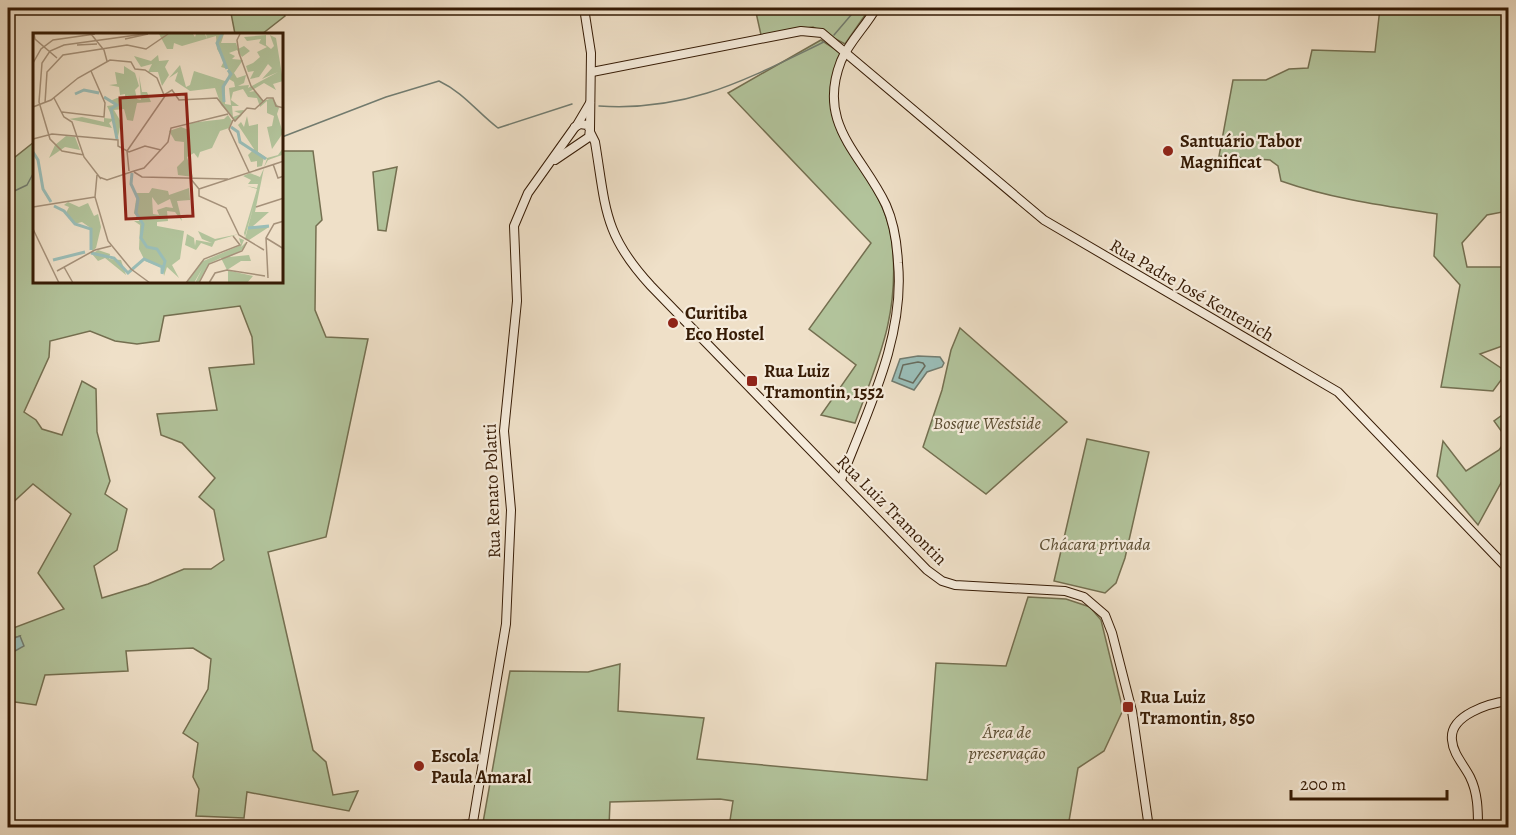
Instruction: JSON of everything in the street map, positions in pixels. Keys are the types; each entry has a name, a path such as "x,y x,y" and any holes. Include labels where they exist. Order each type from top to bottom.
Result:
{"main road":[{"name":"Rua Luiz Tramontin","path":"584,8 592,72 590,131 597,155 608,222 628,258 651,286 841,480 904,548 942,581 961,585 1065,591 1084,597 1099,608 1112,633 1127,691 1149,828"},
{"path":"841,480 895,331 900,296 896,243 889,215 879,192 844,138 836,120 834,100 836,79 846,51 876,8"},
{"name":"Rua Padre José Kentenich","path":"592,72 808,30 822,33 1044,220 1338,392 1509,569"},
{"name":"Rua Luiz Tramontin","path":"590,102 576,126 575,138 584,140 597,155"},
{"path":"576,126 585,124 590,131 584,140"},
{"name":"Rua Renato Polatti","path":"472,826 506,624 511,510 504,431 517,301 513,235 524,201 576,126"},
{"name":"Rua Renato Polatti","path":"551,163 584,140"},
{"path":"1478,828 1473,785 1457,755 1452,736 1459,723 1471,714 1488,705 1509,701"},
{"path":"426,828 472,826"}],"green space":[{"path":"230,8 282,8 285,16 263,33 235,33"},
{"path":"755,8 870,8 845,44 813,27 761,35"},
{"path":"1380,8 1508,8 1508,48 1505,64 1508,65 1508,211 1487,215 1462,243 1467,267 1508,267 1508,344 1480,354 1507,372 1493,391 1441,387 1460,285 1434,256 1437,214 1320,193 1281,181 1278,166 1270,160 1219,156 1233,80 1266,80 1289,69 1308,68 1312,50 1375,52"},
{"path":"821,40 841,53 832,83 832,108 838,131 875,192 886,216 892,242 894,267 890,313 879,356 855,423 821,415 856,365 809,329 871,243 728,93"},
{"path":"33,143 33,284 284,284 284,151 313,151 322,220 316,226 315,310 326,337 368,339 326,537 268,552 313,750 326,762 333,795 358,791 349,811 247,792 244,818 196,816 199,789 193,777 198,743 183,733 208,689 211,659 193,648 126,651 128,671 45,675 36,705 8,701 8,655 20,636 8,640 8,630 64,609 38,573 71,514 33,484 8,507 8,159 15,157","holes":["240,306 252,337 254,364 209,368 217,410 157,414 161,435 182,443 215,478 199,497 214,510 224,560 211,569 184,569 148,584 102,598 94,566 117,550 127,509 105,494 110,481 97,432 96,389 82,381 62,435 42,429 36,420 24,412 49,357 50,341 90,331 115,341 137,344 159,341 164,316"]},
{"path":"397,167 386,231 378,230 373,172"},
{"name":"Bosque Westside","path":"960,328 1067,422 986,494 923,447 942,390 951,350"},
{"path":"1505,413 1508,417 1508,470 1478,525 1437,476 1443,441 1466,471 1499,450 1507,439 1494,421"},
{"name":"Chácara privada","path":"1087,439 1149,452 1125,558 1116,583 1105,593 1054,581"},
{"name":"Área de preservação","path":"1028,597 1066,599 1090,607 1101,620 1123,710 1104,751 1078,768 1068,827 729,827 733,801 720,799 610,802 609,827 482,828 510,671 588,672 620,664 618,711 704,718 697,759 927,780 936,663 1006,666"}],"water":[{"path":"918,356 940,357 944,363 942,367 927,372 914,390 892,381 900,359"},
{"path":"20,636 24,646 8,655 8,640"}],"waterway":[{"path":"834,35 857,8"},
{"path":"599,106 661,104 690,98 743,80 826,41"},
{"path":"284,136 386,97 439,81 463,97 498,128 572,104"},
{"path":"8,194 27,185 33,174"}],"place":[{"name":"Santuário Tabor Magnificat","path":"1168,151"},
{"name":"Curitiba Eco Hostel","path":"673,323"},
{"name":"Rua Luiz Tramontin, 1552","path":"752,381"},
{"name":"Rua Luiz Tramontin, 850","path":"1128,707"},
{"name":"Escola Paula Amaral","path":"419,766"}]}
